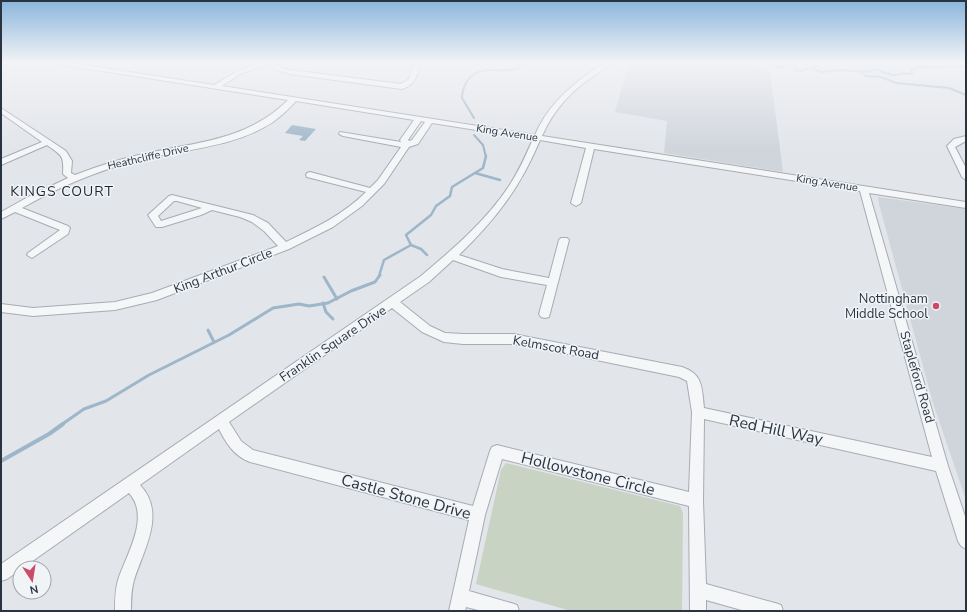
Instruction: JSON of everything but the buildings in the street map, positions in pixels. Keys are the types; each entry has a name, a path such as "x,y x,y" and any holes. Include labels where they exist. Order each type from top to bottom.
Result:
{"street":[{"name":"King Avenue","path":"239,91 966,205"},
{"name":"Franklin Square Drive","path":"1,573 221,420 393,303 425,279 452,256 489,218 504,200 522,172 548,116 569,91"},
{"name":"Heathcliffe Drive","path":"1,216 40,194 74,179 128,160 233,138 270,120 294,99"},
{"path":"1,110 67,156 67,174 74,179"},
{"name":"King Arthur Circle","path":"406,146 404,140 418,119"},
{"name":"King Arthur Circle","path":"1,308 33,312 116,306 153,297 285,247 314,234 342,218 373,191 406,146 415,142 430,120"},
{"path":"343,134 406,146"},
{"path":"966,138 957,141 951,146 966,177"},
{"path":"1,162 48,142"},
{"path":"576,203 591,146"},
{"path":"310,175 373,191"},
{"name":"Stapleford Road","path":"864,189 941,466 966,541"},
{"path":"211,207 198,214 159,225 153,218 154,212 172,198 177,198 246,216 257,220 262,223 285,247"},
{"path":"15,208 65,228 65,232 32,255"},
{"path":"545,314 564,240"},
{"path":"452,256 501,273 553,282"},
{"name":"Kelmscot Road","path":"393,303 426,329 444,337 463,339 513,339 682,372 692,378 695,386 698,412"},
{"path":"698,412 696,501 698,611"},
{"name":"Red Hill Way","path":"698,412 941,466"},
{"name":"Castle Stone Drive","path":"221,420 235,445 250,456 478,515 459,604 511,611"},
{"name":"Hollowstone Circle","path":"478,515 497,451 696,501"},
{"path":"123,611 121,600 126,577 138,549 146,516 140,496 130,483"},
{"path":"698,590 775,611"}],"shaded area":[{"path":"621,91 772,91 783,172 664,153 667,121 615,112"},
{"name":"Nottingham Middle School","path":"878,197 966,209 966,500 933,403"}],"green space":[{"path":"506,463 680,506 683,513 682,611 571,611 476,584 501,470"}],"water":[{"path":"292,125 316,129 305,141 299,140 303,136 285,133"}],"waterway":[{"path":"463,91 462,98 474,118"},
{"path":"955,91 966,95"},
{"path":"474,135 483,145 486,156"},
{"path":"411,245 406,235 431,215 436,206 450,196 452,187 483,168 486,156"},
{"path":"475,173 500,180"},
{"path":"379,276 384,260 411,245"},
{"path":"411,245 421,249 427,255"},
{"path":"337,298 351,291 375,282 380,275"},
{"path":"324,277 337,298"},
{"path":"323,304 337,298"},
{"path":"61,425 84,409 106,401 149,375 229,335 273,308 299,304 309,306 323,304"},
{"path":"323,304 326,312 333,319"},
{"path":"208,330 214,342"},
{"path":"1,461 49,434 63,424"}],"place":[{"name":"Nottingham Middle School","path":"936,306"}],"district":[{"name":"KINGS COURT","path":"62,191"}]}
